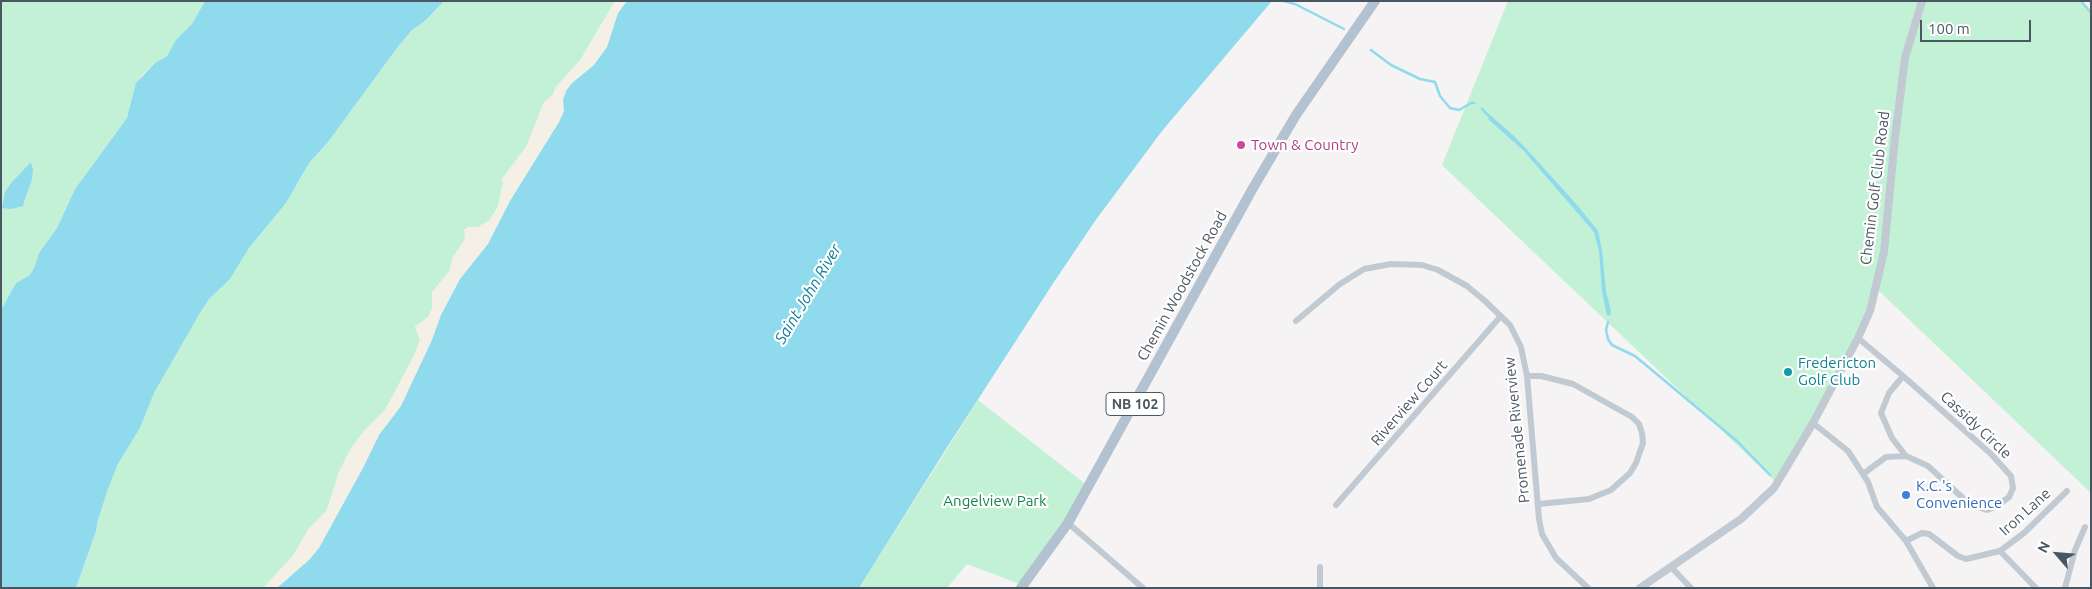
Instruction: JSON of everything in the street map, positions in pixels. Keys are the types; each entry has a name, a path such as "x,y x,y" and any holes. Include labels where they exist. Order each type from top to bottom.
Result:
{"main road":[{"name":"Chemin Woodstock Road","path":"1021,588 1068,523 1253,188 1296,115 1376,1"}],"street":[{"name":"Chemin Golf Club Road","path":"1640,588 1741,519 1774,488 1813,423 1858,338 1870,311 1884,252 1905,58 1922,1"},
{"name":"Promenade Riverview","path":"1296,321 1348,279 1364,269 1391,264 1422,265 1450,275 1468,286 1510,325 1521,347 1527,376 1542,534 1556,558 1588,588"},
{"name":"Riverview Court","path":"1336,505 1500,317"},
{"name":"Cassidy Circle","path":"1858,338 1904,376 2004,467 2011,476 2013,488 2008,497 1997,506 1987,510 1965,500 1928,466 1906,456 1892,438 1881,413 1889,392 1904,376"},
{"path":"1527,376 1541,376 1573,384 1632,417 1642,433 1642,443 1636,462 1630,473 1611,490 1589,499 1539,504"},
{"path":"1813,423 1848,451 1863,474 1877,507 1906,541 1933,588"},
{"path":"1863,474 1886,457 1906,456"},
{"name":"Iron Lane","path":"2000,551 2024,533 2067,491"},
{"path":"1068,523 1143,588"},
{"path":"2065,588 2075,550 2085,527"},
{"path":"1906,541 1922,533 1929,534 1958,556 1966,559 2000,551 2036,588"},
{"path":"1671,567 1691,588"},
{"path":"1320,568 1320,588"}],"green space":[{"path":"1,1 205,1 192,24 167,56 155,63 141,76 127,118 75,189 57,228 39,253 30,275 16,283 1,310","holes":["31,162 33,169 25,203 2,208 5,192"]},
{"path":"444,1 615,1 581,59 556,87 553,95 544,103 526,147 502,179 498,206 490,220 478,227 468,227 465,239 452,259 450,270 432,293 432,309 428,317 415,327 420,340 414,356 385,410 364,431 351,448 339,472 327,510 308,530 293,556 263,588 76,588 118,464 140,428 154,393 197,318 210,298 235,271 249,248 286,203 309,163 328,142 397,48 412,30 425,21"},
{"name":"Fredericton Golf Club","path":"1508,1 2082,1 2091,10 2091,493 1876,288 1858,338 1776,482 1442,165"},
{"name":"Angelview Park","path":"978,400 1088,486 1022,585 967,564 947,588 859,588"}],"sand":[{"path":"615,1 627,1 618,13 607,47 594,65 572,83 563,100 564,111 559,122 510,201 488,244 460,279 441,315 432,340 401,406 379,435 319,548 309,560 277,588 263,588 293,556 308,530 327,510 339,472 351,448 385,410 414,356 420,340 415,327 428,317 432,309 432,293 450,270 452,259 465,239 464,230 468,227 478,227 490,220 498,206 502,179 526,147 544,102 553,95 556,87 581,59"}],"water":[{"path":"205,1 444,1 425,21 412,30 397,48 328,142 309,163 286,203 249,248 230,279 210,298 200,313 154,393 140,428 118,464 76,588 1,588 1,310 16,283 30,275 39,253 57,228 75,189 127,118 136,83 155,63 167,56 176,40 192,24"},
{"name":"Saint John River","path":"627,1 1272,1 1162,131 1095,221 944,452 859,588 277,588 309,560 319,548 379,435 401,406 432,340 441,315 460,279 488,244 510,201 559,122 564,111 563,100 566,91 572,83 594,65 607,47 618,13"},
{"path":"1491,116 1533,156 1598,231 1606,291 1611,311 1610,316 1607,315 1602,292 1599,251 1594,232 1523,150 1488,119"},
{"path":"31,162 33,169 32,179 23,206 11,209 2,208 5,192"}],"waterway":[{"path":"1284,1 1295,4 1344,29"},
{"path":"2081,1 2091,13"},
{"path":"1371,50 1391,65 1420,79 1435,82 1440,96 1450,108 1459,110 1474,103"},
{"path":"1482,109 1491,118"},
{"path":"1608,322 1606,330 1612,345 1635,356 1737,441 1770,475"}],"place":[{"name":"Town & Country","path":"1241,145"},
{"name":"Fredericton Golf Club","path":"1788,372"},
{"name":"K.C.'s Convenience","path":"1906,495"}]}
